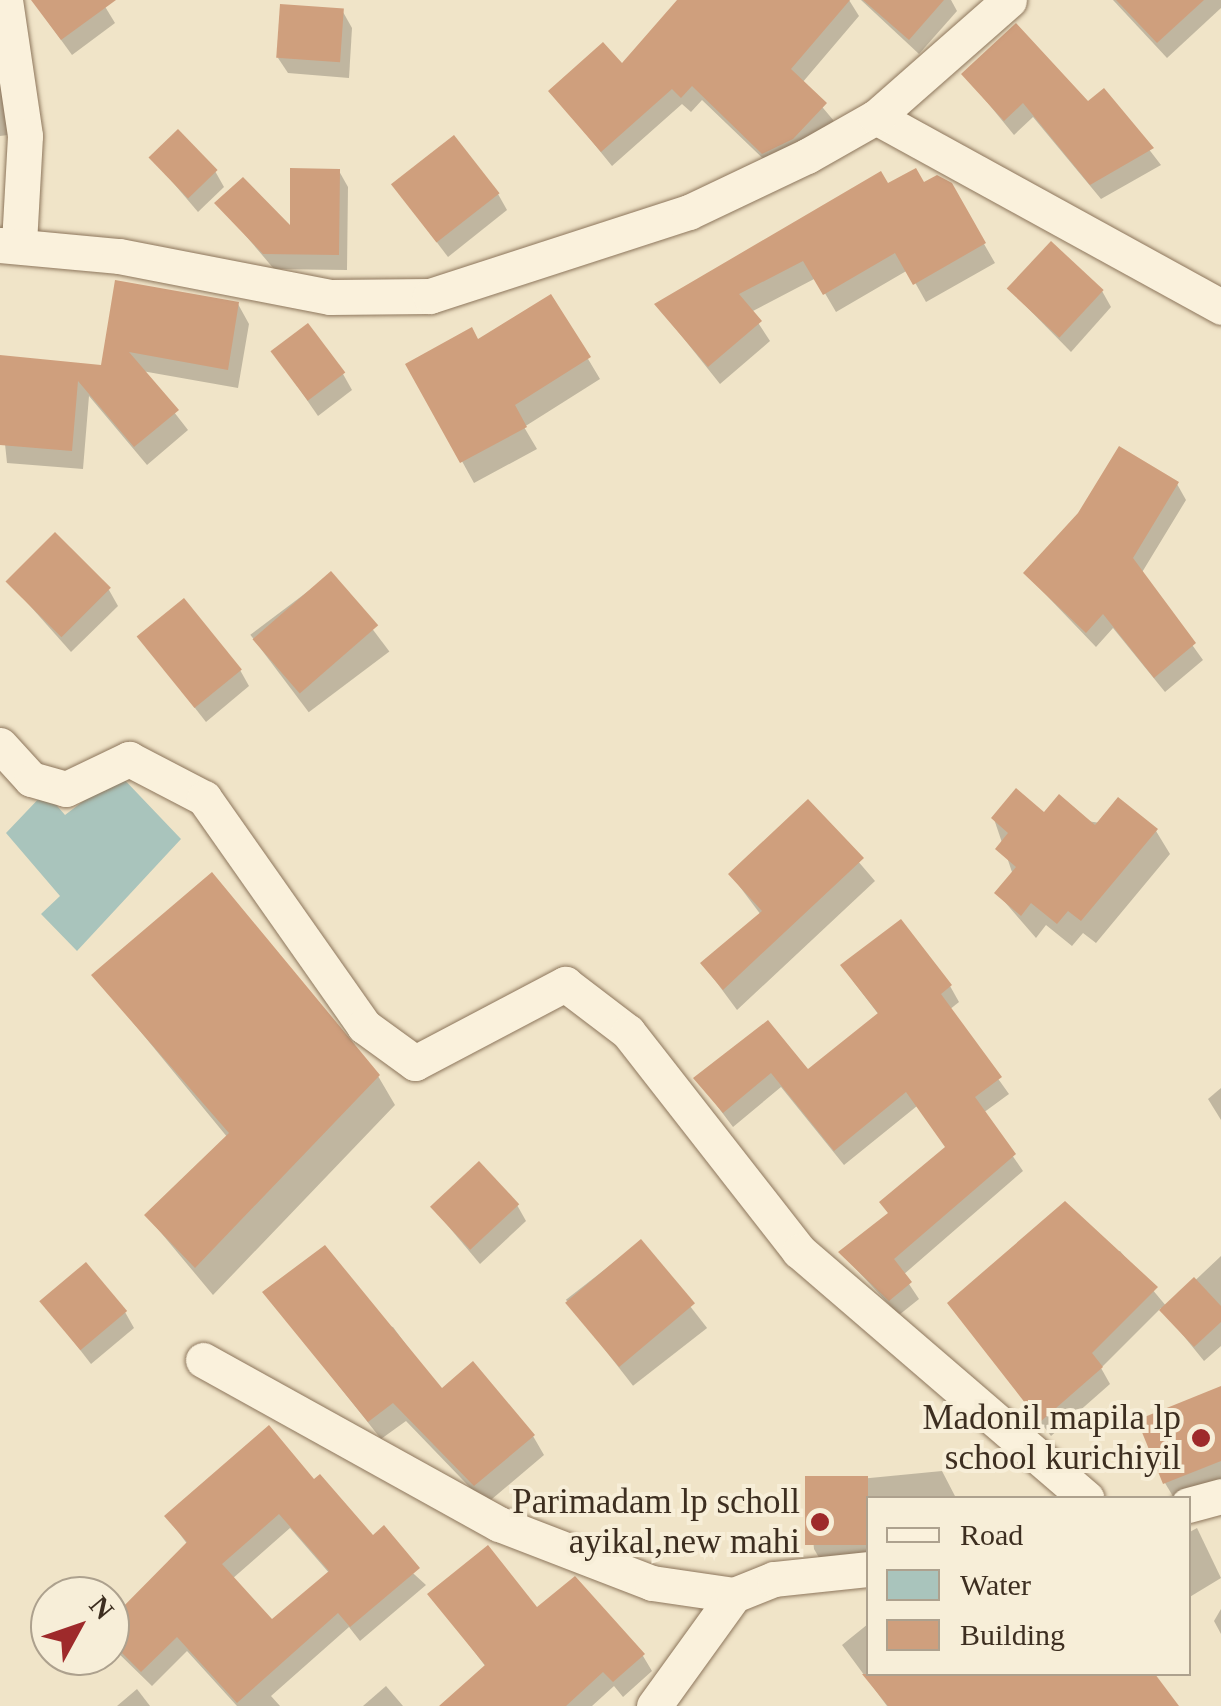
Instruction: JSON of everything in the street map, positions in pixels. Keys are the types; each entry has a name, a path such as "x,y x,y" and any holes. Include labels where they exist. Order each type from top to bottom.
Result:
{"street":[{"path":"5,0 25,136 10,245 330,297 430,296 690,212 876,117 1008,0"},
{"path":"876,117 1221,307"},
{"path":"0,745 31,779 66,789 129,760 204,798 364,1026 416,1063 565,984 628,1032 799,1251 1084,1496"},
{"path":"204,1360 498,1524 652,1583 734,1596"},
{"path":"1191,1505 1221,1496"},
{"path":"654,1706 734,1596 774,1578 866,1569"}],"water":[{"path":"119,774 181,839 77,951 41,914 60,896 6,833 45,792 65,815"}],"building":[{"path":"31,0 116,0 61,40"},
{"path":"677,0 850,0 791,69 827,103 793,139 762,154 692,86 681,98 672,89 601,152 548,91 603,42 622,63"},
{"path":"863,0 944,0 909,40"},
{"path":"1116,0 1204,0 1157,43"},
{"path":"280,4 344,8 340,62 276,58"},
{"path":"1016,23 1088,101 1104,88 1154,148 1090,185 1023,103 1004,121 961,74"},
{"path":"178,129 218,170 188,198 149,157"},
{"path":"454,135 500,193 437,243 391,184"},
{"path":"290,168 340,169 339,255 263,254 214,203 243,177 290,225"},
{"path":"916,168 924,182 937,175 952,183 986,243 913,285 895,253 823,295 803,261 739,294 762,321 708,367 654,304 881,171 888,183"},
{"path":"1051,241 1104,290 1059,338 1007,289"},
{"path":"115,280 239,302 228,370 129,352 179,410 134,447 78,381 72,451 0,445 0,355 101,365"},
{"path":"551,294 591,357 515,405 527,427 460,463 405,364 472,327 478,339"},
{"path":"308,323 345,373 308,401 270,351"},
{"path":"1119,446 1179,482 1133,558 1196,643 1154,678 1103,614 1086,633 1023,573 1078,513"},
{"path":"55,532 111,588 61,637 6,581"},
{"path":"331,571 378,625 300,694 253,639"},
{"path":"184,598 242,669 194,708 137,636"},
{"path":"1016,788 1044,812 1059,794 1095,825 1118,797 1158,829 1081,921 1068,911 1057,924 1031,903 1021,916 994,893 1016,867 995,849 1008,833 991,818"},
{"path":"808,799 864,858 723,990 700,963 762,911 728,874"},
{"path":"212,872 380,1075 195,1268 144,1215 229,1133 91,975"},
{"path":"901,919 952,985 941,994 1002,1077 975,1097 1016,1154 894,1259 912,1282 889,1301 838,1252 888,1213 879,1202 945,1147 906,1092 834,1151 771,1073 723,1113 693,1078 768,1020 808,1069 878,1013 840,965"},
{"path":"479,1161 519,1204 470,1250 430,1207"},
{"path":"1065,1201 1158,1287 1092,1353 1103,1367 1040,1422 947,1303"},
{"path":"641,1239 695,1303 619,1367 565,1303"},
{"path":"325,1245 442,1388 473,1361 535,1435 474,1486 393,1403 368,1422 262,1292"},
{"path":"86,1262 127,1311 80,1350 39,1301"},
{"path":"1194,1277 1221,1306 1221,1322 1194,1347 1159,1310"},
{"path":"1221,1386 1221,1461 1163,1484 1137,1420"},
{"path":"269,1425 314,1479 320,1474 373,1535 384,1525 420,1568 350,1627 338,1613 237,1703 177,1637 141,1672 130,1661 130,1600 187,1542 164,1516","holes":["279,1514 329,1571 272,1619 222,1564"]},
{"path":"805,1476 868,1476 866,1545 805,1545"},
{"path":"488,1545 537,1607 575,1576 645,1654 613,1682 603,1672 566,1706 439,1706 485,1665 427,1594"},
{"path":"862,1674 1156,1676 1179,1706 888,1706"}],"place":[{"name":"Madonil mapila lp school kurichiyil","path":"1201,1438"},
{"name":"Parimadam lp scholl ayikal,new mahi","path":"820,1522"}]}
